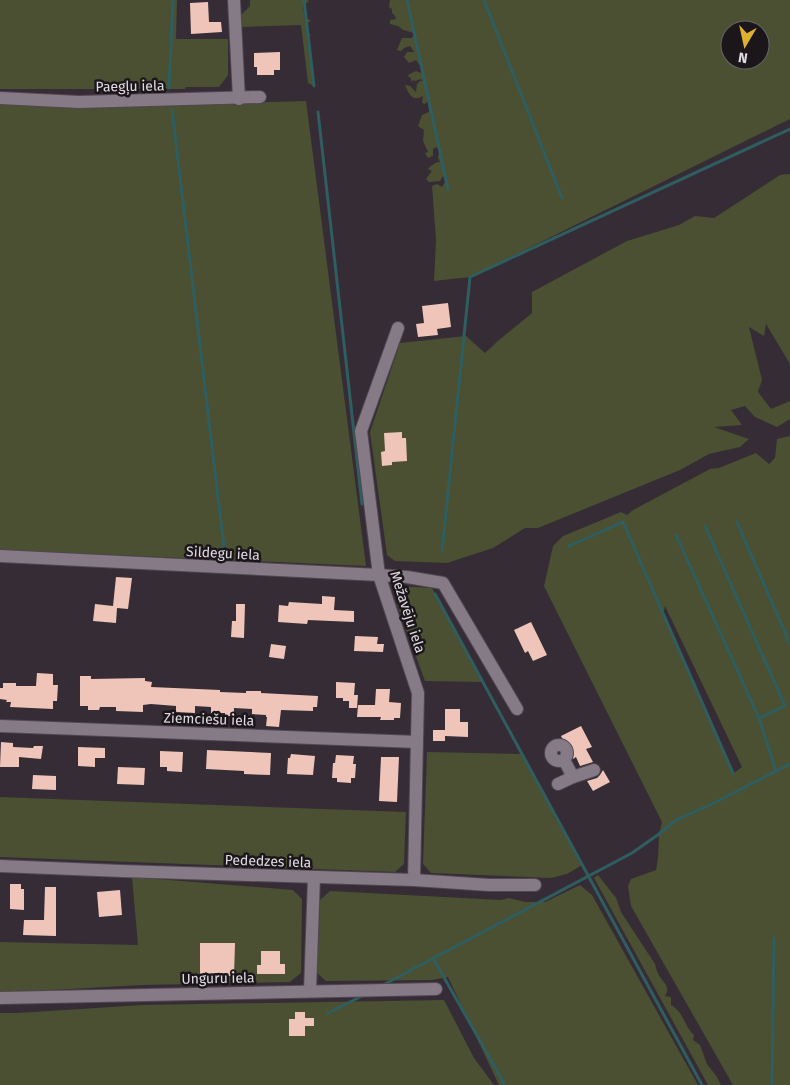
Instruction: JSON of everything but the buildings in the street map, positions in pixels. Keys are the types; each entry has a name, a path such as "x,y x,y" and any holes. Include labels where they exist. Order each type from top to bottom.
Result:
{"street":[{"path":"234,0 239,98"},
{"name":"Paegļu iela","path":"0,98 79,102 260,97"},
{"name":"Mežavēju iela","path":"398,328 362,431 379,575 418,693 414,880"},
{"name":"Sildegu iela","path":"0,556 379,575 443,583 517,710"},
{"name":"Ziemciešu iela","path":"0,726 417,742"},
{"path":"564,760 573,777"},
{"path":"558,784 594,770"},
{"name":"Pededzes iela","path":"0,866 414,880 489,885 536,885"},
{"path":"310,991 314,877"},
{"name":"Unguru iela","path":"0,998 436,989"}],"green space":[{"path":"0,0 177,0 176,39 228,39 228,75 219,87 186,87 185,89 0,89"},
{"path":"250,0 309,1 303,6 305,19 311,20 306,25 307,33 311,35 307,39 314,86 308,83 301,25 242,27 241,15 250,6"},
{"path":"390,0 790,0 790,119 470,277 434,281 436,240 432,186 437,184 442,187 445,182 443,176 440,181 429,182 426,179 432,171 428,169 435,163 440,162 438,155 441,153 437,147 433,149 433,156 428,158 425,153 428,152 423,141 424,130 418,126 422,115 429,112 428,101 425,104 422,103 423,96 414,98 408,92 405,85 410,86 416,92 417,84 423,81 421,79 411,82 411,78 408,75 416,71 421,73 421,67 416,60 409,63 404,57 407,52 414,52 410,46 401,51 397,50 402,38 412,38 414,33 390,24 390,20 396,19 392,9 389,7"},
{"path":"306,101 366,566 0,550 0,103 157,105"},
{"path":"790,174 790,364 766,324 764,336 749,327 762,380 758,392 771,409 790,401 790,419 777,427 755,417 745,406 731,410 742,425 714,427 749,439 740,447 709,454 680,470 538,528 525,528 493,548 447,563 395,561 387,555 370,432 400,343 466,336 485,353 532,313 532,292 627,241 679,225 695,216 714,218 780,175"},
{"path":"790,436 790,1085 733,1085 631,906 628,886 631,879 656,870 662,822 544,586 553,546 563,536 621,512 627,515 710,469 719,468 756,453 769,464 775,458 777,439","holes":["665,606 742,767 734,773 663,614"]},
{"path":"399,586 432,588 483,682 425,681 397,604 404,602"},
{"path":"427,752 522,754 582,865 567,874 551,878 431,873 423,864"},
{"path":"0,797 406,812 404,864 395,872 0,857"},
{"path":"598,875 616,898 621,912 655,964 659,976 667,986 665,996 671,997 671,1005 679,1011 694,1035 693,1040 700,1045 707,1064 721,1085 708,1085 594,878"},
{"path":"132,877 293,890 302,899 301,973 290,982 141,985 0,993 0,942 138,945"},
{"path":"580,885 592,895 698,1085 499,1085 448,977 432,980 326,981 317,973 320,900 330,891 501,900 509,898 525,902 545,902"},
{"path":"444,1000 474,1058 494,1085 0,1085 0,1013 142,1005"}],"waterway":[{"path":"169,88 173,0"},
{"path":"304,0 314,86"},
{"path":"407,0 448,189"},
{"path":"484,0 562,198"},
{"path":"172,110 225,556"},
{"path":"318,112 362,504"},
{"path":"442,551 470,277 790,129"},
{"path":"569,546 623,522 733,773"},
{"path":"737,522 790,644"},
{"path":"705,526 785,706 759,718"},
{"path":"676,535 759,718 776,771"},
{"path":"435,594 702,1085"},
{"path":"383,985 632,853 676,820 712,804 790,764"},
{"path":"772,1085 774,938"},
{"path":"433,958 505,1085"},
{"path":"328,1013 364,995"}]}
